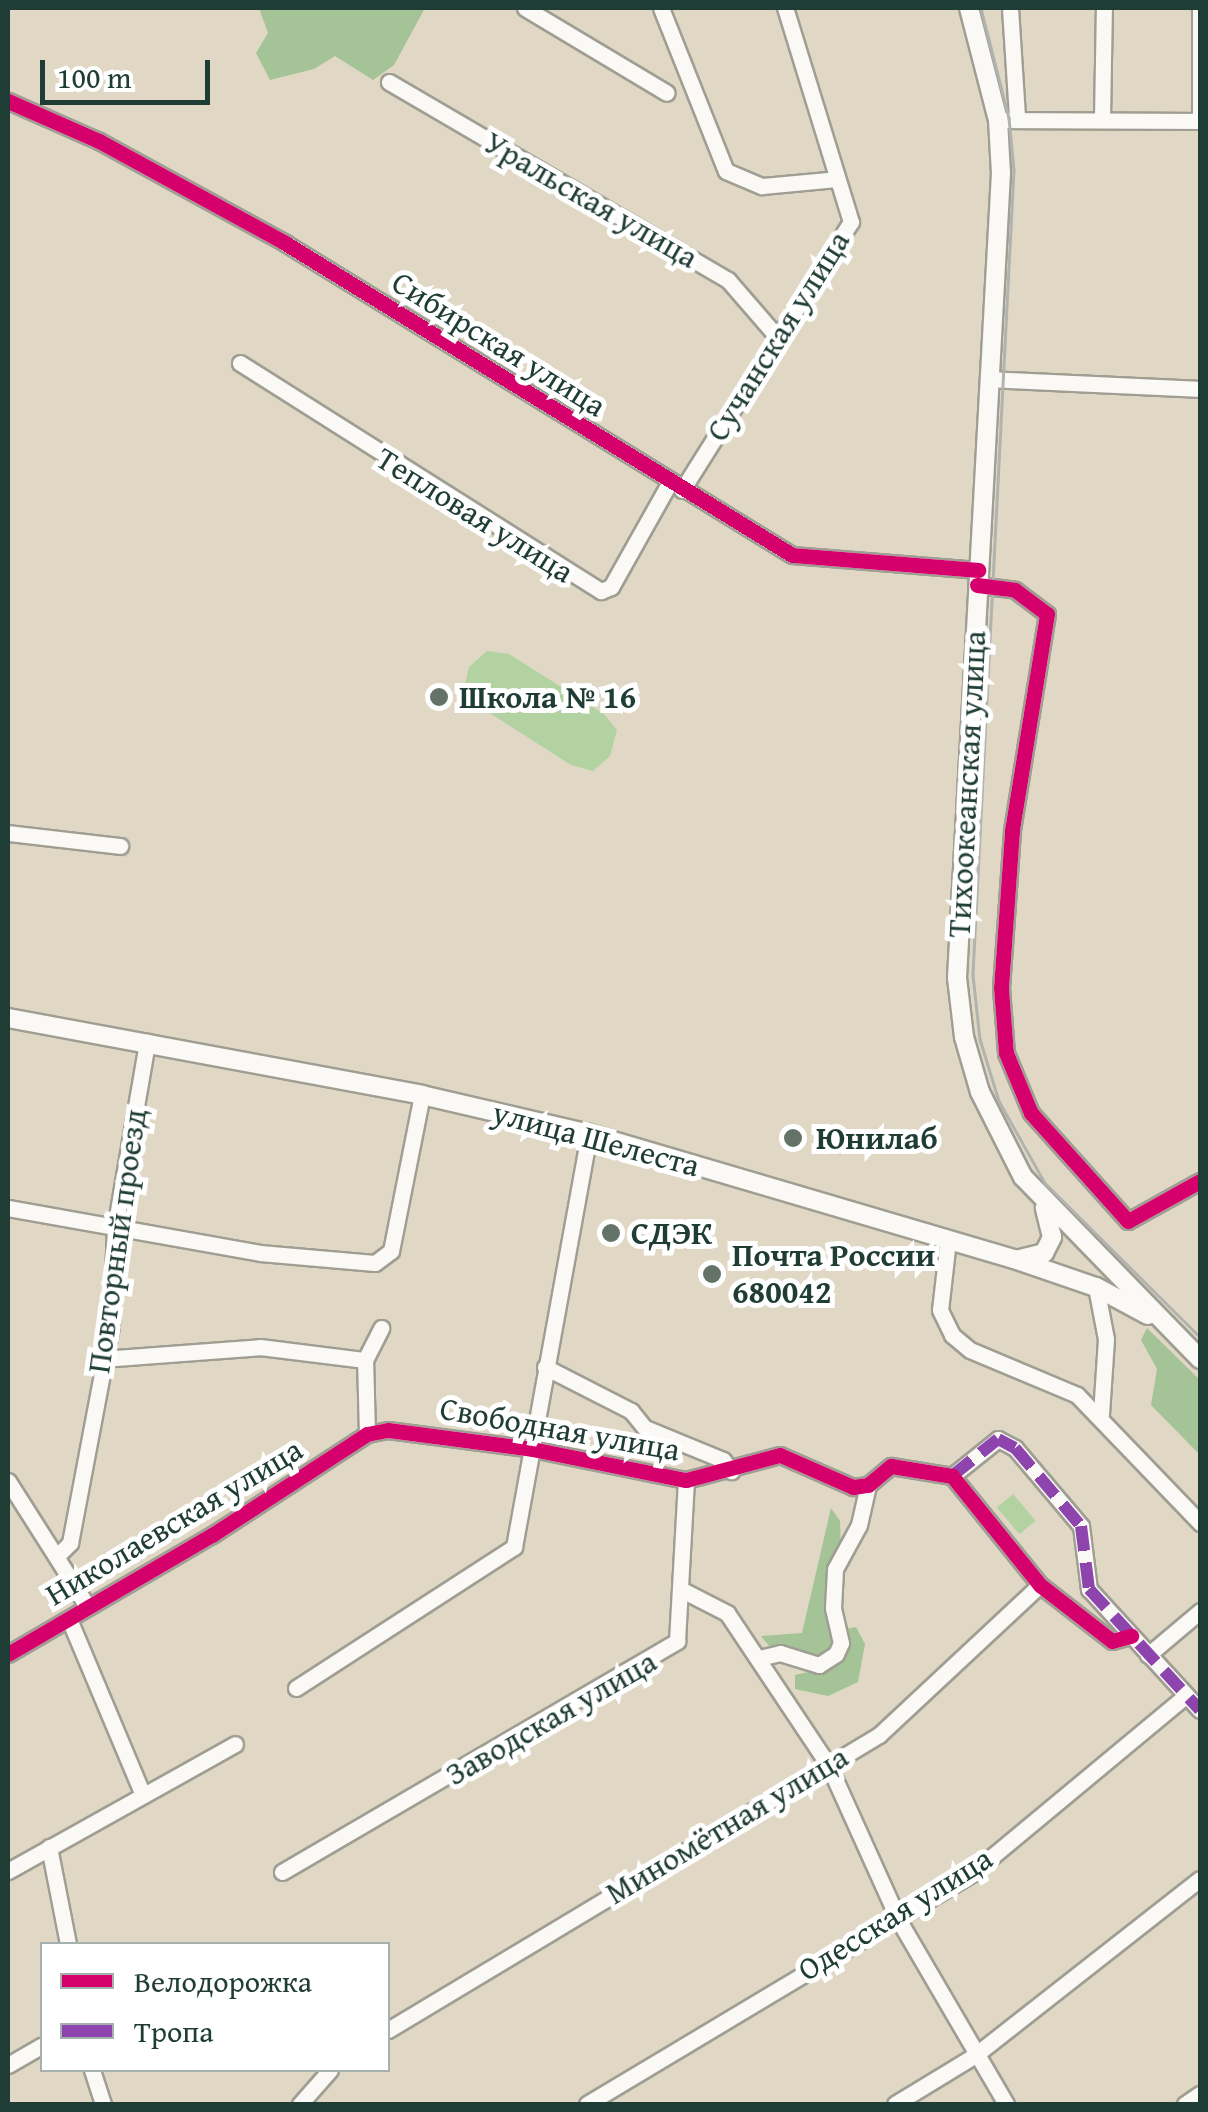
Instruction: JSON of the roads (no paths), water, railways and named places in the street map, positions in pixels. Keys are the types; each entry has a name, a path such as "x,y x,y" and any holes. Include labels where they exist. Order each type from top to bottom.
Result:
{"main road":[{"name":"Тихоокеанская улица","path":"969,8 998,120 1001,172 959,1009 980,1092 1010,1159 1043,1204 1200,1359"},
{"name":"улица Шелеста","path":"8,1018 422,1095 589,1134 1014,1259 1096,1287 1166,1325"},
{"path":"1014,1259 1044,1253 1052,1238 1043,1204"}],"street":[{"path":"525,8 667,93"},
{"path":"661,8 726,171 762,186 837,179"},
{"name":"Сучанская улица","path":"676,486 778,338 851,222 785,8"},
{"path":"1010,8 1017,117"},
{"path":"1102,118 1104,8"},
{"path":"998,120 1017,117 1200,121 1200,8"},
{"name":"Уральская улица","path":"389,82 728,280 778,338"},
{"name":"Сибирская улица","path":"8,102 99,141 285,243 792,555 978,578 1015,590 1047,614 1012,831 1001,988 1006,1052 1031,1113 1128,1222 1200,1181"},
{"name":"Тепловая улица","path":"240,363 601,590 611,588 676,486"},
{"path":"989,379 1200,389"},
{"path":"8,833 120,846"},
{"name":"Повторный проезд","path":"59,1554 70,1543 118,1284 116,1228 147,1042"},
{"path":"8,1208 116,1228 362,1263 391,1251 422,1095"},
{"path":"296,1688 514,1547 589,1134"},
{"path":"948,1240 940,1310 952,1334 970,1350 1063,1387 1100,1415 1200,1523"},
{"path":"1096,1287 1106,1339 1100,1415"},
{"path":"367,1434 365,1360 380,1328"},
{"path":"102,1360 260,1346 365,1360"},
{"path":"544,1367 631,1411 645,1428 723,1460 732,1471"},
{"name":"Свободная улица","path":"367,1434 408,1430 532,1449 686,1480 732,1471 780,1455 847,1485 868,1486"},
{"name":"Николаевская улица","path":"8,1654 367,1434"},
{"path":"952,1476 998,1439 1015,1448 1075,1516 1089,1589 1184,1697 1200,1710"},
{"path":"758,1658 780,1653 819,1665 836,1654 840,1642 833,1608 835,1569 859,1525 868,1486 891,1466 952,1476 1040,1586 1112,1640 1131,1636"},
{"name":"Заводская улица","path":"282,1872 659,1656 681,1635 686,1480"},
{"path":"8,1482 59,1554 88,1607"},
{"name":"Миномётная улица","path":"390,2029 879,1734 1040,1586"},
{"path":"682,1590 728,1613 830,1766 898,1918 974,2056 1006,2104"},
{"path":"1148,1655 1200,1611"},
{"path":"69,1618 142,1793"},
{"name":"Одесская улица","path":"587,2104 972,1874 1184,1697"},
{"path":"8,1870 235,1744"},
{"path":"49,1846 68,1942"},
{"path":"895,2104 974,2056 1200,1879"},
{"path":"8,2065 40,2046"},
{"path":"93,2072 103,2104"},
{"path":"300,2103 328,2072"},
{"path":"1185,2104 1200,2094"}],"tram line":[{"path":"981,8 1009,118 1014,170 973,975 980,1039 999,1101 1045,1183 1200,1337"}],"place":[{"name":"Школа № 16","path":"439,697"},
{"name":"Юнилаб","path":"793,1138"},
{"name":"СДЭК","path":"611,1233"},
{"name":"Почта России 680042","path":"712,1274"}]}
